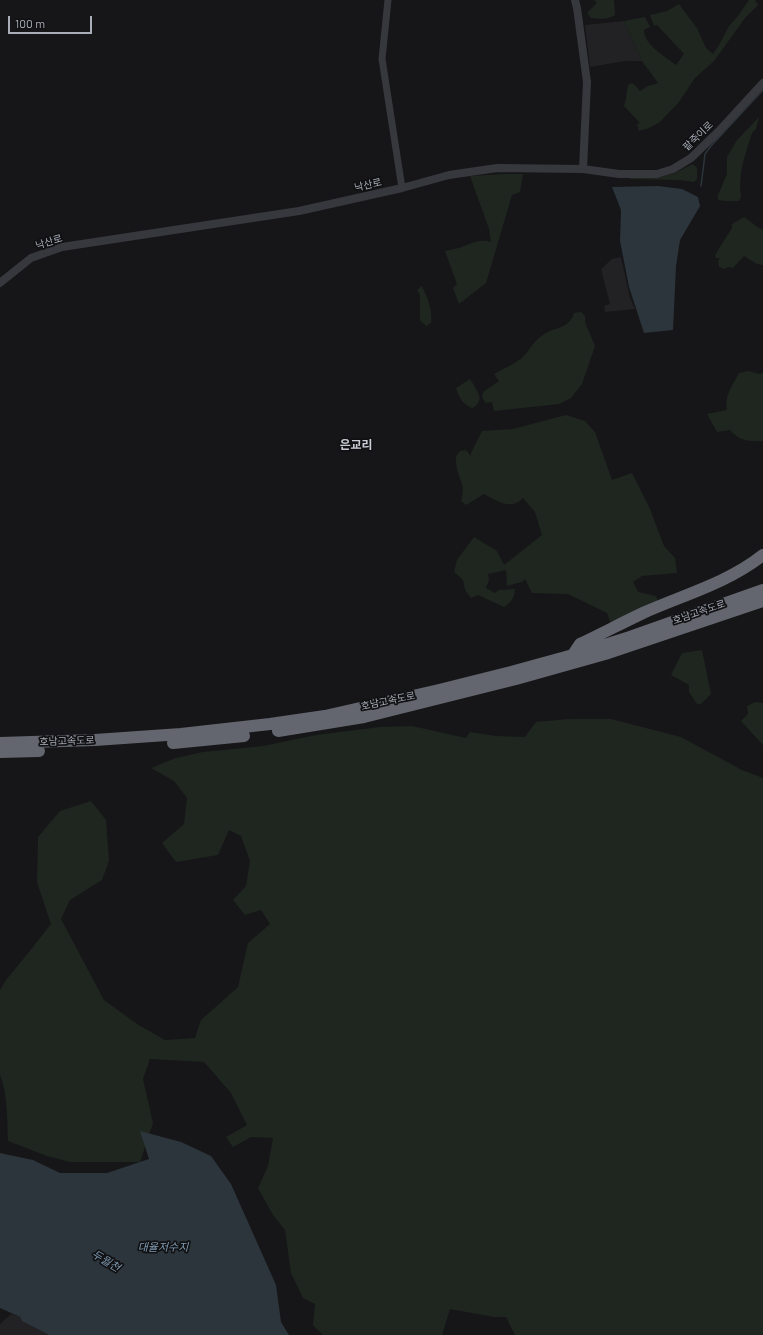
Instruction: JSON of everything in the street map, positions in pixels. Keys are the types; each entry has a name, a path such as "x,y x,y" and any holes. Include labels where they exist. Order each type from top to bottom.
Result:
{"highway":[{"path":"572,655 580,644 740,571 763,555"},
{"name":"호남고속도로","path":"0,743 139,738 270,724 325,716 439,690 572,655 630,637 763,590"},
{"name":"호남고속도로","path":"0,752 143,746 204,741 306,727 364,717 516,679 606,654 763,601"}],"street":[{"path":"388,0 382,59 402,188"},
{"path":"574,0 577,8 587,82 583,169"},
{"name":"팥죽이로","path":"583,169 619,174 657,174 673,169 691,158 719,131 763,83"},
{"name":"낙산로","path":"0,283 31,258 62,247 299,211 402,188 449,175 497,168 583,169"}],"shaded area":[{"path":"594,0 614,0 615,15 600,19 591,18 587,13 597,3"},
{"path":"749,0 755,0 758,5 745,18 714,61 695,78 679,102 660,122 639,131 637,124 640,123 624,106 628,85 632,83 640,91 648,86 658,83 642,61 624,21 645,17 650,27 644,30 645,35 651,46 676,65 684,54 657,25 654,26 650,15 667,11 679,4 697,28 706,48 713,54 729,26"},
{"path":"624,21 642,61 625,61 590,67 585,25"},
{"path":"759,117 756,129 752,133 741,172 741,197 739,201 718,200 718,195 727,174 727,157 737,140"},
{"path":"693,164 697,168 697,179 694,182 679,180 631,179 628,177 657,178 675,173"},
{"path":"523,174 520,192 512,195 486,283 459,304 453,288 457,284 445,251 479,241 491,242 489,229 470,176"},
{"path":"744,217 763,230 763,265 757,264 744,256 733,268 728,267 724,269 719,267 718,260 721,258 716,258 715,255 732,228 732,224"},
{"path":"621,257 630,298 635,309 605,312 604,306 610,304 601,269 612,259"},
{"path":"422,286 428,299 431,313 431,323 426,326 420,320 420,295 417,290"},
{"path":"581,312 585,316 585,322 595,346 582,384 571,398 559,404 494,411 492,402 486,403 482,398 483,392 499,381 494,374 522,358 534,343 547,332 565,325 572,318 574,313"},
{"path":"748,371 759,374 763,373 763,441 741,439 730,430 717,432 707,414 727,410 726,405 731,387 739,373"},
{"path":"470,379 480,398 479,402 472,408 461,400 456,388"},
{"path":"566,415 585,421 595,432 612,480 632,473 650,509 664,546 675,558 677,573 642,576 633,582 638,592 656,596 661,608 612,627 607,613 568,594 532,593 525,579 522,582 507,586 506,570 488,574 489,580 486,588 495,593 499,590 515,589 512,600 504,607 478,595 471,598 465,590 463,580 454,572 457,560 474,537 497,551 504,565 542,535 535,512 523,498 514,504 504,504 484,494 466,505 461,501 463,488 457,467 456,456 460,451 466,450 471,456 471,453 482,431 513,429"},
{"path":"702,650 711,694 701,704 697,704 689,692 689,685 671,675 682,653"},
{"path":"755,702 763,703 763,745 741,721 748,714 747,706"},
{"path":"569,719 611,719 681,737 742,770 763,778 763,1335 515,1335 506,1317 494,1317 450,1309 442,1335 323,1335 313,1325 315,1304 303,1298 291,1273 285,1230 273,1215 258,1188 268,1166 273,1138 251,1137 233,1147 226,1137 247,1125 231,1093 204,1062 150,1059 143,1079 153,1123 140,1162 70,1162 47,1156 8,1141 6,1099 0,1075 0,990 6,980 51,924 37,882 38,837 60,811 91,801 106,820 109,861 102,880 70,900 61,919 104,1000 137,1024 165,1040 195,1038 201,1020 238,987 248,943 270,924 261,910 245,915 233,900 246,886 250,861 241,836 229,830 218,855 176,862 162,843 184,824 187,798 174,781 151,768 176,758 203,752 263,746 316,735 380,727 412,726 466,738 470,732 496,736 525,737 536,722"},
{"path":"11,1314 20,1317 22,1321 49,1335 0,1335 0,1324"}],"water":[{"path":"658,186 682,189 698,197 700,206 680,240 676,266 673,330 644,333 629,287 620,241 621,210 612,187"},
{"name":"대율저수지","path":"140,1131 181,1142 211,1156 231,1184 276,1285 281,1322 289,1335 49,1335 22,1321 20,1317 0,1308 0,1153 33,1160 60,1173 107,1173 149,1159"}],"waterway":[{"path":"701,186 705,154 763,90"}],"district":[{"name":"은교리","path":"356,445"}],"water label":[{"name":"두월천","path":"106,1261"}]}
